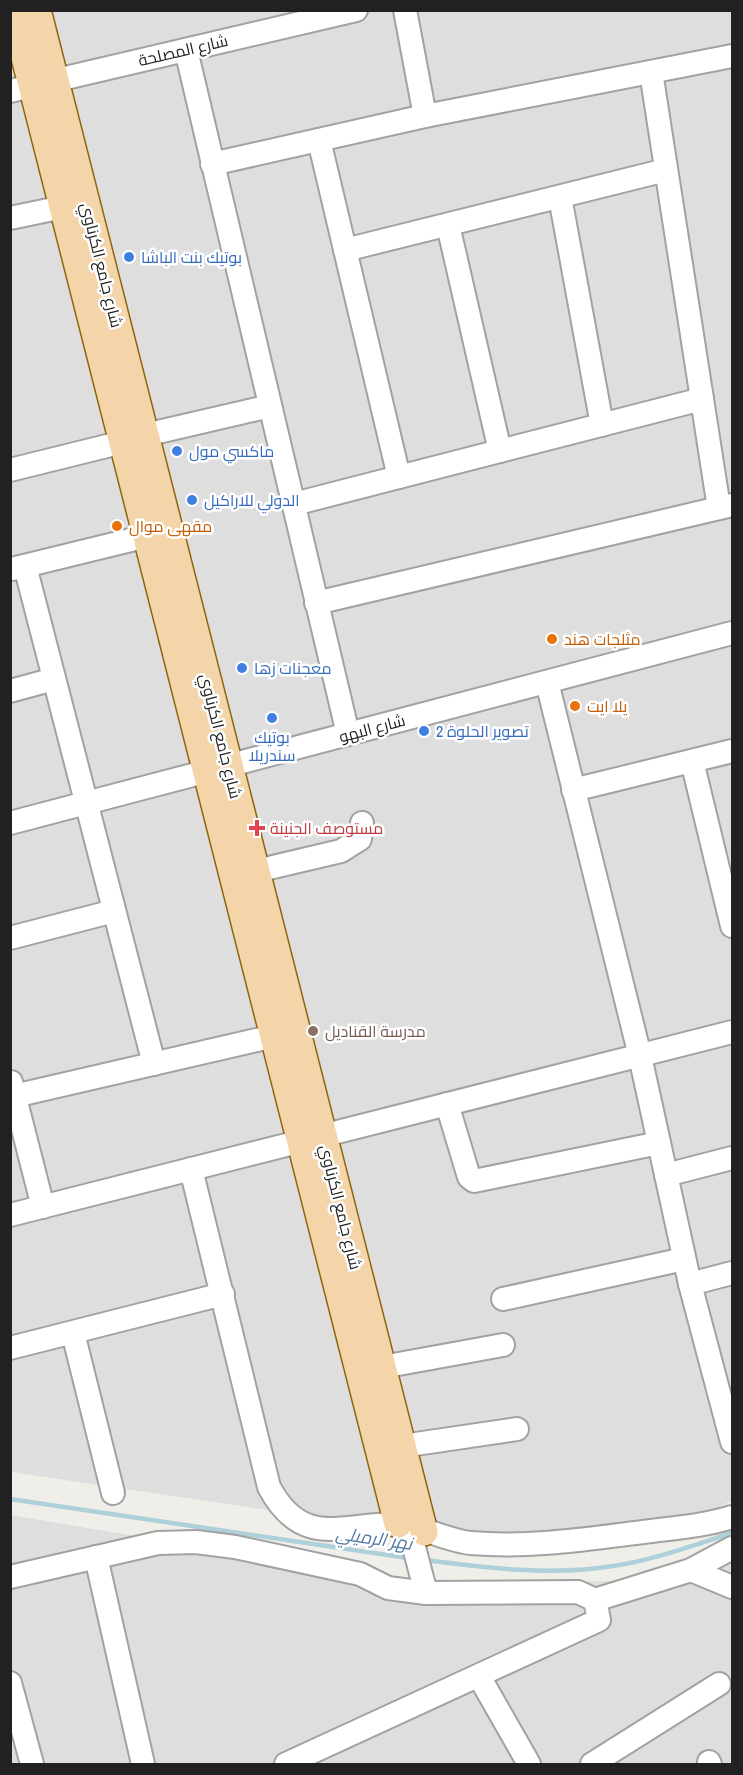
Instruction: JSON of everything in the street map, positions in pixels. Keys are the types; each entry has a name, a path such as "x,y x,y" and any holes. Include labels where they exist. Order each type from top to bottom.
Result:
{"main road":[{"name":"شارع جامع الكرناوي","path":"13,10 63,207 134,439 147,536 218,768 255,871 312,1139 410,1528"},
{"name":"شارع جامع الكرناوي","path":"37,10 32,86 134,439 218,768 274,1036 312,1139 382,1367 402,1446 410,1528"}],"street":[{"path":"405,10 425,116"},
{"name":"شارع المصلحة","path":"32,86 349,11"},
{"path":"186,50 348,734"},
{"path":"212,164 425,116 732,56"},
{"path":"316,603 726,506 702,399 651,72"},
{"path":"319,140 399,477"},
{"path":"345,250 666,170"},
{"path":"560,197 602,425"},
{"path":"10,218 63,207"},
{"path":"448,225 500,451"},
{"path":"294,504 702,399"},
{"path":"10,470 270,406"},
{"path":"147,536 18,568 54,679 154,1064"},
{"name":"شارع البهو","path":"10,823 732,633"},
{"path":"10,690 54,679"},
{"path":"547,682 640,1056 690,1284 732,1443"},
{"path":"573,790 732,750"},
{"path":"692,761 728,884 732,926"},
{"path":"255,871 341,851 360,839 362,823"},
{"path":"10,938 114,911"},
{"path":"10,1215 732,1032"},
{"path":"42,1207 12,1088 154,1064 274,1036"},
{"path":"447,1104 469,1177 474,1181 659,1143"},
{"path":"666,1175 732,1158"},
{"path":"191,1169 269,1487 280,1508 303,1522 321,1529 410,1528 472,1543 572,1541 702,1525 732,1517"},
{"path":"503,1299 684,1259"},
{"path":"690,1284 732,1273"},
{"path":"10,1348 223,1294"},
{"path":"73,1333 113,1493"},
{"path":"382,1367 503,1345"},
{"path":"402,1446 517,1429"},
{"path":"410,1528 426,1593"},
{"path":"10,1577 158,1543 196,1542 235,1547 360,1574 388,1588 426,1593 578,1592 595,1600 691,1570 732,1548"},
{"path":"96,1557 143,1764"},
{"path":"691,1570 732,1587"},
{"path":"286,1764 480,1677 599,1620 595,1600"},
{"path":"480,1677 529,1764"},
{"path":"10,1683 32,1764"},
{"path":"592,1764 719,1684"}],"shaded area":[{"path":"11,11 732,11 732,1500 693,1523 449,1537 11,1472"},
{"path":"10,1515 426,1585 700,1579 732,1561 732,1764 11,1764"}],"waterway":[{"name":"نهر الرميلي","path":"10,1499 408,1558"},
{"name":"نهر الرميلي","path":"426,1560 520,1570 590,1569 643,1560 732,1533"}],"place":[{"name":"بوتيك بنت الباشا","path":"129,257"},
{"name":"ماكسي مول","path":"177,451"},
{"name":"الدولي للاراكيل","path":"192,500"},
{"name":"مقهى موال","path":"117,526"},
{"name":"مثلجات هند","path":"552,639"},
{"name":"معجنات زها","path":"242,668"},
{"name":"يلا ايت","path":"575,706"},
{"name":"بوتيك سندريلا","path":"272,718"},
{"name":"تصوير الحلوة 2","path":"424,731"},
{"name":"مستوصف الجنينة","path":"257,828"},
{"name":"مدرسة القناديل","path":"313,1031"}]}
